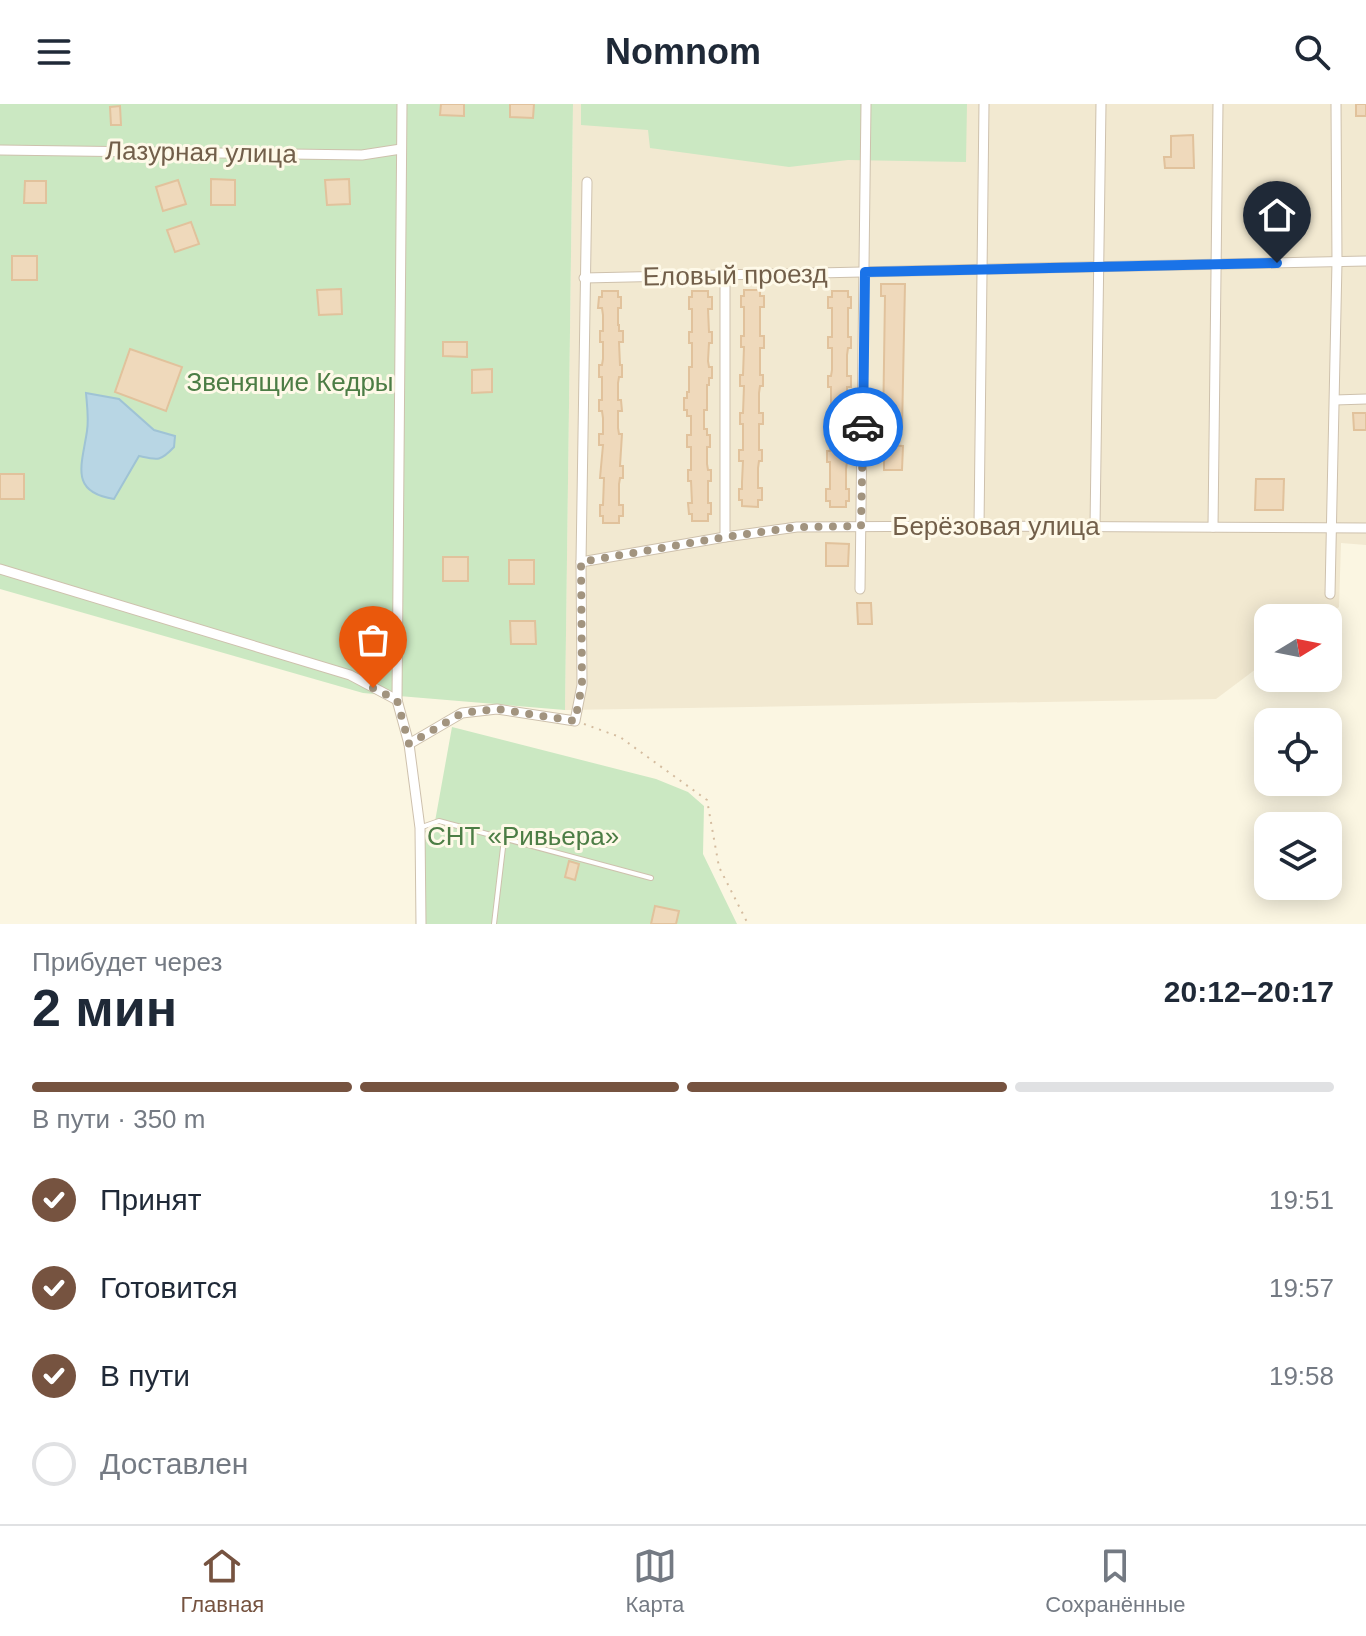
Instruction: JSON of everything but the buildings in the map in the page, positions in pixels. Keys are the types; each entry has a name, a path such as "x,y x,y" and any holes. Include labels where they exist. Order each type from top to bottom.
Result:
{"street":[{"path":"402,104 397,700 409,744 420,828 421,924"},
{"path":"860,589 866,104"},
{"path":"979,526 984,104"},
{"path":"1095,527 1101,104"},
{"path":"1213,527 1218,104"},
{"path":"1330,594 1337,262 1336,104"},
{"name":"Лазурная улица","path":"0,150 362,155 401,149"},
{"path":"409,744 462,713 497,709 575,721 582,685 587,182"},
{"name":"Еловый проезд","path":"584,278 1366,261"},
{"path":"725,275 725,537"},
{"path":"1335,400 1366,399"},
{"name":"Берёзовая улица","path":"581,562 797,527 1366,528"},
{"path":"0,569 350,675 397,700"}],"lane":[{"path":"420,828 439,821 651,878"},
{"path":"494,924 504,839"}],"path":[{"path":"575,721 620,737 707,800 719,867 748,924"}],"shaded area":[{"path":"573,104 1366,104 1366,545 1341,543 1339,604 1254,604 1254,670 1216,699 565,710"}],"green space":[{"name":"Звенящие Кедры","path":"0,104 573,104 565,710 363,693 0,589"},
{"path":"581,104 967,104 966,162 848,160 789,167 650,148 648,130 581,125"},
{"name":"СНТ «Ривьера»","path":"452,727 656,779 688,792 704,806 703,854 737,924 421,924 423,832 434,827"}],"water":[{"path":"86,393 119,399 154,430 175,436 174,447 162,457 139,456 114,499 90,490 84,483 81,466 88,422"}],"way so far":[{"path":"373,688 397,700 409,744 462,713 497,709 575,721 582,685 581,562 797,527 861,526 863,427"}],"route":[{"path":"863,427 865,272 1277,263"}]}
